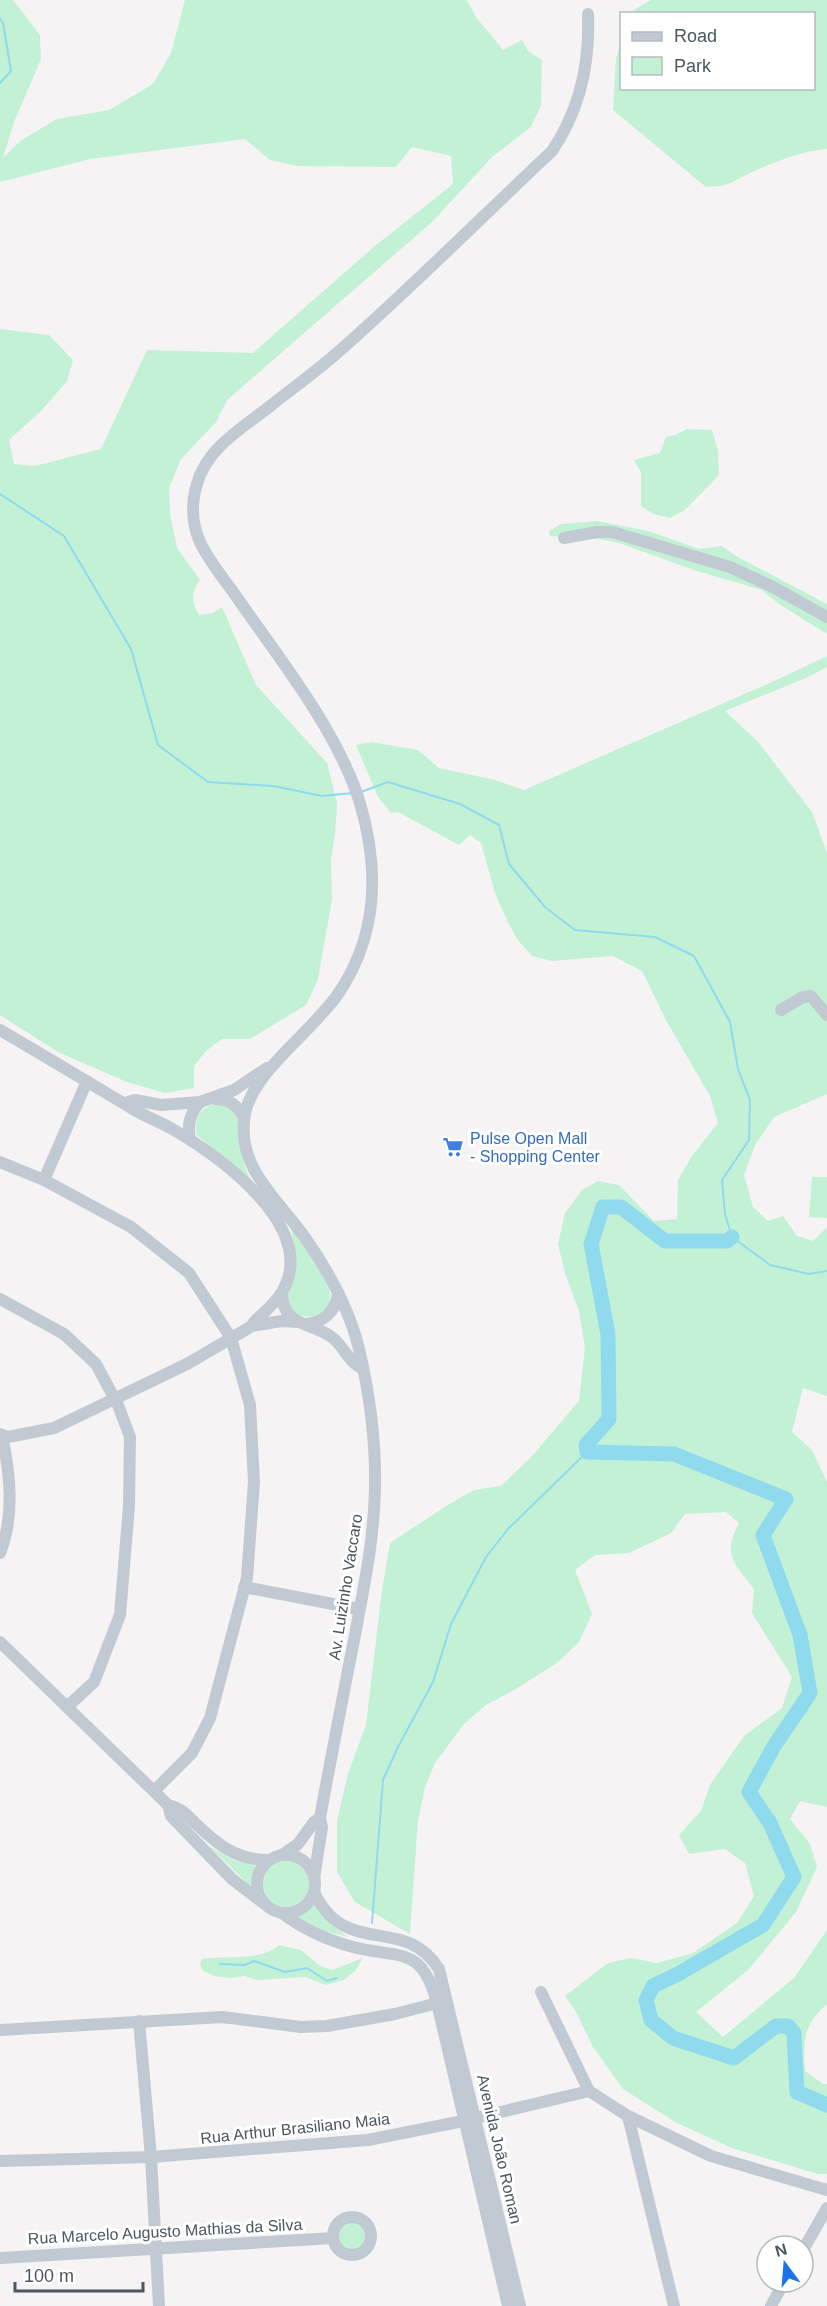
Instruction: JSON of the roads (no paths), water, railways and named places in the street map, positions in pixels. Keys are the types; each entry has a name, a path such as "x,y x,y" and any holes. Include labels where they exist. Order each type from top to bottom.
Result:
{"street":[{"path":"244,1118 252,1096 271,1067 331,1002 351,971 363,944 371,915 373,884 369,844 358,797 344,761 293,678 202,546 193,510 197,482 206,463 219,447 344,347 552,150 569,123 582,88 588,14"},
{"path":"564,538 597,532 612,532 730,567 772,587 827,618"},
{"path":"781,1010 803,997 811,996 827,1015"},
{"path":"0,1030 133,1109 190,1139 241,1179 276,1217 285,1235 289,1255 288,1274 282,1292 252,1326"},
{"path":"190,1139 188,1128 190,1118 206,1101 234,1090 264,1069 271,1067"},
{"path":"44,1180 87,1081"},
{"path":"125,1103 135,1100 161,1105 223,1099 234,1104 244,1118"},
{"name":"Av. Luizinho Vaccaro","path":"244,1118 246,1147 255,1173 306,1239 338,1293 361,1357 372,1425 375,1489 372,1533 320,1818 322,1827 314,1878"},
{"path":"0,1162 44,1180 131,1227 189,1273 231,1338 250,1405 254,1482 247,1578 210,1718 192,1753 154,1791"},
{"path":"282,1292 285,1309 291,1317 332,1337 345,1349 355,1365 362,1368"},
{"path":"0,1553 10,1500 9,1468 1,1435 8,1437 54,1428 187,1364 252,1326 281,1321 318,1322 328,1315 335,1305 338,1293"},
{"path":"0,1299 64,1334 96,1364 115,1399 130,1437 129,1506 120,1615 94,1682 67,1707"},
{"path":"244,1587 359,1609"},
{"path":"0,1641 168,1805 171,1816 232,1879 275,1911 289,1913 307,1904 314,1892 314,1878 312,1871 303,1860 282,1855"},
{"path":"168,1805 180,1808 226,1850 249,1859 269,1860 282,1855 298,1844 314,1822 320,1818"},
{"path":"263,1903 257,1891 257,1877 269,1860"},
{"path":"314,1892 327,1912 345,1927 360,1934 405,1940 430,1956 442,1976 443,2001"},
{"path":"282,1913 302,1927 328,1939 363,1949 399,1954 419,1965 443,2001"},
{"path":"419,1965 430,1956"},
{"path":"541,1992 589,2091 628,2116 711,2156 827,2190"},
{"path":"0,2030 222,2017 301,2027 327,2026 395,2014 443,2001"},
{"name":"Avenida João Roman","path":"443,2001 477,2118 514,2305"},
{"name":"Avenida João Roman","path":"443,2001 463,2121 514,2305"},
{"path":"139,2021 151,2157 159,2306"},
{"name":"Rua Arthur Brasiliano Maia","path":"0,2161 151,2157 368,2140 477,2118 589,2091"},
{"path":"628,2116 674,2306"},
{"path":"812,2234 827,2208"},
{"name":"Rua Marcelo Augusto Mathias da Silva","path":"0,2258 333,2238"}],"waterway":[{"path":"0,18 3,23 11,71 0,83"},
{"path":"0,494 64,536 131,649 158,745 208,782 273,786 322,796 353,793"},
{"path":"361,792 388,782 460,804 499,825 509,864 545,907 575,930 655,937 694,956 730,1022 738,1069 750,1100 749,1140 722,1180 725,1214 732,1237 770,1265 809,1274 827,1271"},
{"path":"732,1237 727,1241 665,1241 621,1207 603,1207 591,1244 608,1334 609,1419 586,1445 587,1452 674,1454 786,1499 763,1535 800,1635 810,1693 774,1746 749,1792 770,1823 794,1877 763,1925 653,1986 646,2000 651,2020 673,2038 734,2058 776,2026 788,2026 794,2033 797,2092 827,2105"},
{"path":"372,1923 383,1780 433,1682 451,1624 486,1557 508,1529 587,1452"},
{"path":"220,1964 245,1965 254,1961 285,1972 307,1968 327,1981 337,1978"}],"place":[{"name":"Pulse Open Mall - Shopping Center","path":"453,1147"}]}
